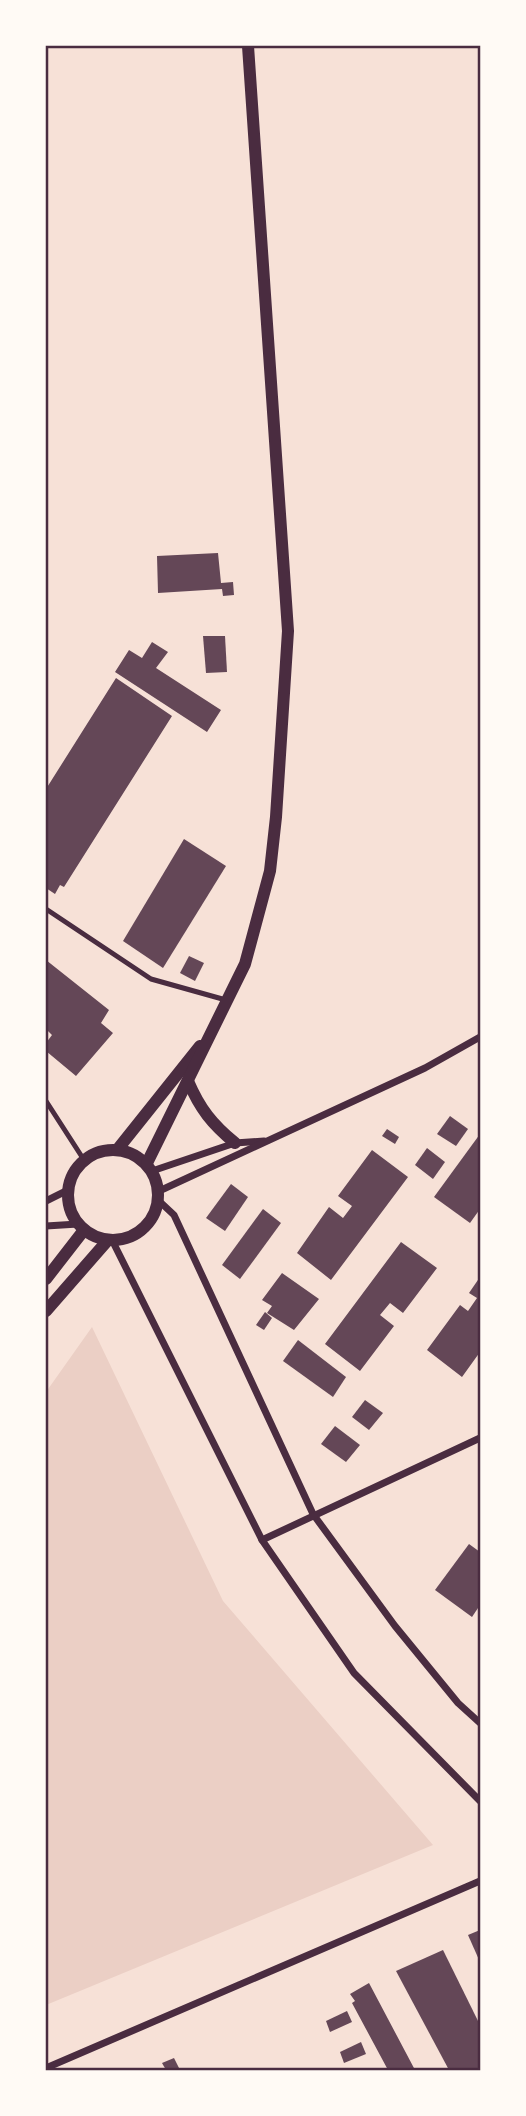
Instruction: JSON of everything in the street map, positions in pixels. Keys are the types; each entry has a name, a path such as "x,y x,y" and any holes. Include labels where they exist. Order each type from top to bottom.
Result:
{"street":[{"path":"248,46 288,631 270,871 246,964 188,1081 150,1167 158,1196 174,1215 313,1514 395,1626 458,1703 481,1723"},
{"path":"117,1150 215,1026"},
{"path":"46,1226 81,1227 110,1240 133,1236 150,1221 158,1196 425,1068 481,1037"},
{"path":"188,1081 200,1109 212,1124 235,1143"},
{"path":"81,1227 69,1207 68,1190 73,1174 84,1160 99,1152 117,1150 150,1167 235,1143 272,1140"},
{"path":"46,1200 68,1190"},
{"path":"46,1279 81,1227"},
{"path":"46,1311 110,1240"},
{"path":"110,1240 262,1540 354,1673 481,1801"},
{"path":"262,1540 481,1438"},
{"path":"46,2068 481,1881"}],"lane":[{"path":"46,909 151,979 229,1001"},
{"path":"46,1101 84,1160"}],"shaded area":[{"path":"92,1327 223,1601 433,1845 46,2005 46,1392"}],"building":[{"path":"218,553 221,583 233,582 234,595 223,596 222,589 158,593 157,556"},
{"path":"203,636 225,636 227,672 206,673"},
{"path":"152,642 168,652 156,668 221,710 207,732 115,672 129,650 142,658"},
{"path":"116,678 172,716 64,887 60,885 55,894 46,888 46,789"},
{"path":"184,839 226,866 163,968 123,941"},
{"path":"189,956 204,963 195,981 180,973"},
{"path":"46,960 109,1010 101,1023 113,1033 76,1076 46,1051 46,1043 52,1035 46,1029"},
{"path":"450,1116 468,1129 456,1146 437,1134"},
{"path":"387,1129 399,1137 395,1144 382,1136"},
{"path":"480,1134 480,1209 470,1223 434,1197"},
{"path":"427,1148 445,1162 433,1179 415,1165"},
{"path":"372,1150 408,1177 331,1280 297,1253 329,1207 343,1218 352,1206 338,1196"},
{"path":"231,1184 248,1197 225,1231 206,1218"},
{"path":"263,1209 281,1223 240,1279 222,1265"},
{"path":"401,1242 437,1268 403,1313 390,1303 380,1315 394,1326 360,1371 325,1344"},
{"path":"282,1273 319,1299 294,1330 267,1313 272,1306 262,1300"},
{"path":"480,1277 480,1352 462,1377 427,1350 460,1305 468,1311 477,1298 469,1293"},
{"path":"265,1312 272,1318 264,1330 256,1325"},
{"path":"298,1340 346,1377 333,1397 283,1361"},
{"path":"365,1400 383,1413 369,1430 352,1417"},
{"path":"335,1426 360,1445 346,1462 321,1444"},
{"path":"469,1544 480,1552 480,1605 472,1617 435,1590"},
{"path":"480,1930 480,1962 468,1935"},
{"path":"443,1950 480,2025 480,2070 449,2070 396,1971"},
{"path":"369,1983 415,2070 388,2070 352,2003 355,2001 350,1994"},
{"path":"347,2011 352,2022 330,2032 326,2021"},
{"path":"361,2042 366,2054 344,2063 340,2052"},
{"path":"174,2058 180,2070 166,2070 162,2063"}]}
